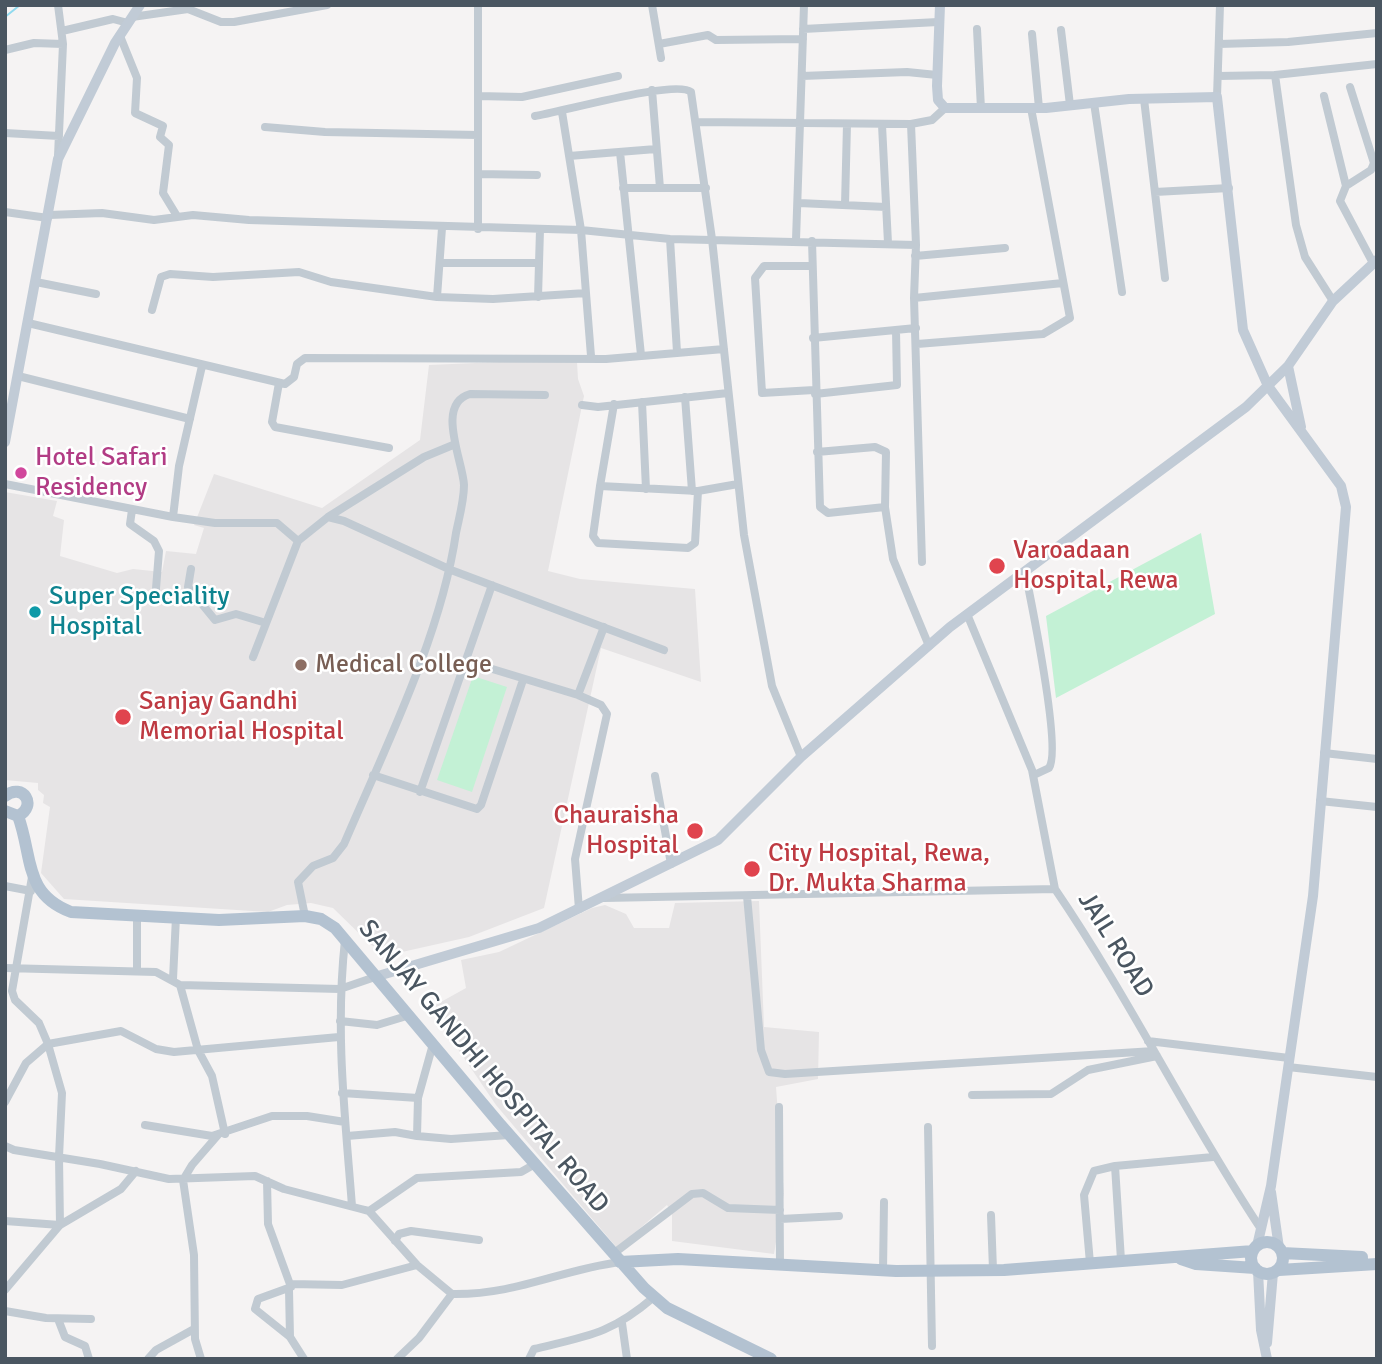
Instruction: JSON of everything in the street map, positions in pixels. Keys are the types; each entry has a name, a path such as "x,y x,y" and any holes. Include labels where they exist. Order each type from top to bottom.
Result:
{"main road":[{"path":"5,442 58,159 120,36 140,5"},
{"path":"940,5 938,100 945,108 1035,108 1144,99 1217,97 1243,330 1268,386 1341,486 1346,507 1313,895 1271,1186 1255,1248 1261,1330 1266,1346"},
{"path":"378,976 539,928 718,840 801,757 967,614 1246,407 1288,366 1333,301 1375,261"},
{"path":"1288,366 1292,397 1303,433"},
{"name":"SANJAY GANDHI HOSPITAL ROAD","path":"6,794 20,791 27,797 27,808 18,816 32,877 51,902 71,912 219,920 304,916 320,919 345,940 378,976 509,1135 616,1258 654,1297 667,1308 771,1359"},
{"path":"5,811 18,816"},
{"path":"1267,1359 1266,1346 1281,1250 1271,1186"},
{"path":"616,1258 930,1271 993,1270 1181,1258 1255,1248 1271,1243 1281,1250 1377,1256"},
{"path":"1181,1258 1196,1264 1276,1271 1377,1264"}],"street":[{"path":"58,5 63,44 58,159"},
{"path":"62,31 113,19 130,20 189,7 221,22 234,22 327,5"},
{"path":"478,5 478,229"},
{"path":"652,5 661,58"},
{"path":"796,240 804,5"},
{"path":"1217,97 1220,5"},
{"path":"803,29 938,22"},
{"path":"977,29 981,108"},
{"path":"1061,30 1070,105"},
{"path":"1219,44 1288,42 1377,33"},
{"path":"917,344 1048,333 1070,318 1035,108 1032,34"},
{"path":"659,44 708,35 716,40 803,39"},
{"path":"120,36 137,78 135,113 163,126 160,137 169,145 163,194 177,216"},
{"path":"5,50 26,44 63,44"},
{"path":"1218,76 1275,75 1377,64"},
{"path":"802,76 937,75"},
{"path":"1275,75 1296,225 1305,257 1333,301"},
{"path":"478,96 522,97 618,76"},
{"path":"1346,186 1371,170 1374,163 1350,87"},
{"path":"535,116 652,90 689,89 697,122 706,188 738,484 766,663 778,703 801,757"},
{"path":"652,90 660,188"},
{"path":"1324,96 1346,186 1340,201 1375,261"},
{"path":"1144,99 1165,278"},
{"path":"1094,103 1122,292"},
{"path":"697,122 911,124 932,120 945,108"},
{"path":"562,112 582,230 591,356"},
{"path":"845,205 847,124"},
{"path":"911,124 922,562"},
{"path":"881,125 888,243"},
{"path":"265,127 325,132 478,135"},
{"path":"5,133 59,136"},
{"path":"569,156 656,149"},
{"path":"620,152 631,236 641,355"},
{"path":"478,174 537,175"},
{"path":"623,188 706,188"},
{"path":"1155,192 1229,188"},
{"path":"799,203 886,207"},
{"path":"5,212 48,217 102,213 154,220 177,216 442,228 582,230 670,239 916,244"},
{"path":"437,297 442,228"},
{"path":"538,297 540,230"},
{"path":"670,239 677,352"},
{"path":"812,241 817,452 822,511 885,507"},
{"path":"915,256 1005,248"},
{"path":"440,263 539,263"},
{"path":"812,267 764,266 755,278 762,393 815,392 897,385 896,330"},
{"path":"152,310 161,278 170,274 214,277 299,272 331,282 437,297 538,297 586,293"},
{"path":"36,282 96,294"},
{"path":"914,298 1063,283"},
{"path":"28,323 279,383 290,383 297,363 306,358 591,356 606,359 724,349"},
{"path":"813,338 916,328"},
{"path":"173,517 202,366"},
{"path":"18,376 190,419"},
{"path":"279,383 272,417 275,427 389,448"},
{"path":"582,405 729,393"},
{"path":"304,916 298,882 313,866 338,854 373,775 451,570 464,485 453,445 455,405 462,396 545,395"},
{"path":"614,404 593,536 598,543 688,548 695,543 695,491 685,397"},
{"path":"642,402 646,489"},
{"path":"253,657 298,541 328,517 424,457 453,445"},
{"path":"817,452 881,447 886,452 885,507 893,559 929,646"},
{"path":"5,484 173,517 215,523 276,523 298,541"},
{"path":"600,486 695,491 738,484"},
{"path":"132,510 131,524 154,541 159,551 155,601"},
{"path":"328,517 344,521 451,570 664,650"},
{"path":"191,569 188,587 212,618 217,620 236,614 266,623"},
{"path":"1025,571 1047,701 1053,755 1049,768 1034,775"},
{"path":"420,792 492,585"},
{"path":"967,614 1034,775 1055,890"},
{"path":"578,695 604,627"},
{"path":"466,661 578,695 601,705 607,714 575,859 579,909"},
{"path":"373,775 477,809 481,806 523,680"},
{"path":"1324,754 1377,760"},
{"path":"655,776 671,864"},
{"path":"1321,801 1377,807"},
{"path":"32,877 31,891 10,968 13,996 39,1023 62,1093 58,1157 61,1225"},
{"path":"5,886 31,891"},
{"name":"JAIL ROAD","path":"604,898 1055,890 1096,949 1213,1157 1261,1229"},
{"path":"747,896 761,1050 769,1072 785,1074 1155,1054"},
{"path":"137,915 137,971"},
{"path":"176,918 177,982 198,1050 212,1076 222,1135"},
{"path":"345,940 340,989 340,1037 352,1206"},
{"path":"10,968 137,971 161,973 177,982 340,989 378,976"},
{"path":"340,1021 377,1025 410,1015"},
{"path":"5,1102 26,1063 48,1044 121,1031 165,1051 340,1037"},
{"path":"1148,1041 1377,1077"},
{"path":"417,1136 418,1098 433,1043"},
{"path":"972,1095 1051,1094 1088,1070 1155,1054"},
{"path":"342,1093 418,1098"},
{"path":"779,1107 780,1265"},
{"path":"201,1359 194,1329 194,1255 183,1180 192,1165 222,1135 272,1116 307,1116 345,1122"},
{"path":"145,1125 222,1135"},
{"path":"928,1127 932,1346"},
{"path":"347,1136 395,1132 439,1139 509,1135"},
{"path":"6,1148 183,1180 196,1176 250,1175 284,1189 369,1211 417,1265 452,1294 519,1289 616,1258 692,1194 703,1193 728,1208 780,1214 839,1216"},
{"path":"1090,1263 1086,1187 1094,1171 1115,1166 1213,1157"},
{"path":"369,1211 418,1178 521,1172 535,1164"},
{"path":"1115,1166 1121,1260"},
{"path":"5,1290 61,1225 121,1189 136,1171"},
{"path":"267,1181 268,1224 290,1287 290,1338"},
{"path":"883,1270 884,1202"},
{"path":"991,1215 993,1270"},
{"path":"5,1221 36,1220 61,1225"},
{"path":"395,1241 399,1234 411,1231 479,1240"},
{"path":"304,1359 290,1338 255,1309 256,1303 263,1296 290,1287 342,1285 417,1265"},
{"path":"397,1359 419,1338 452,1294"},
{"path":"529,1359 534,1349 609,1330 654,1297"},
{"path":"5,1311 58,1319 91,1319"},
{"path":"58,1319 65,1337 85,1346 89,1359"},
{"path":"622,1323 627,1359"},
{"path":"148,1359 156,1350 194,1329"}],"shaded area":[{"name":"Medical College","path":"568,359 577,362 578,379 584,396 548,571 580,579 695,589 701,682 601,648 544,908 469,937 393,954 371,945 333,908 311,903 287,905 268,912 64,899 41,873 50,807 43,803 44,795 38,790 38,783 5,780 5,492 57,501 53,516 64,520 60,556 117,573 133,569 162,572 166,551 196,554 204,528 194,525 214,474 322,508 420,440 429,365"},
{"path":"759,901 764,1027 819,1032 818,1079 776,1087 784,1194 774,1254 672,1241 672,1214 667,1205 617,1248 496,1105 430,1008 466,988 461,960 499,952 592,908 605,905 626,914 634,928 669,928 675,903"}],"green space":[{"path":"1201,533 1215,614 1056,698 1046,616"},
{"path":"473,676 507,687 472,792 437,780"}],"waterway":[{"path":"5,17 20,5"}],"place":[{"name":"Hotel Safari Residency","path":"21,473"},
{"name":"Varoadaan Hospital, Rewa","path":"997,566"},
{"name":"Super Speciality Hospital","path":"35,612"},
{"name":"Medical College","path":"301,665"},
{"name":"Sanjay Gandhi Memorial Hospital","path":"123,717"},
{"name":"Chauraisha Hospital","path":"695,831"},
{"name":"City Hospital, Rewa, Dr. Mukta Sharma","path":"752,869"}]}
